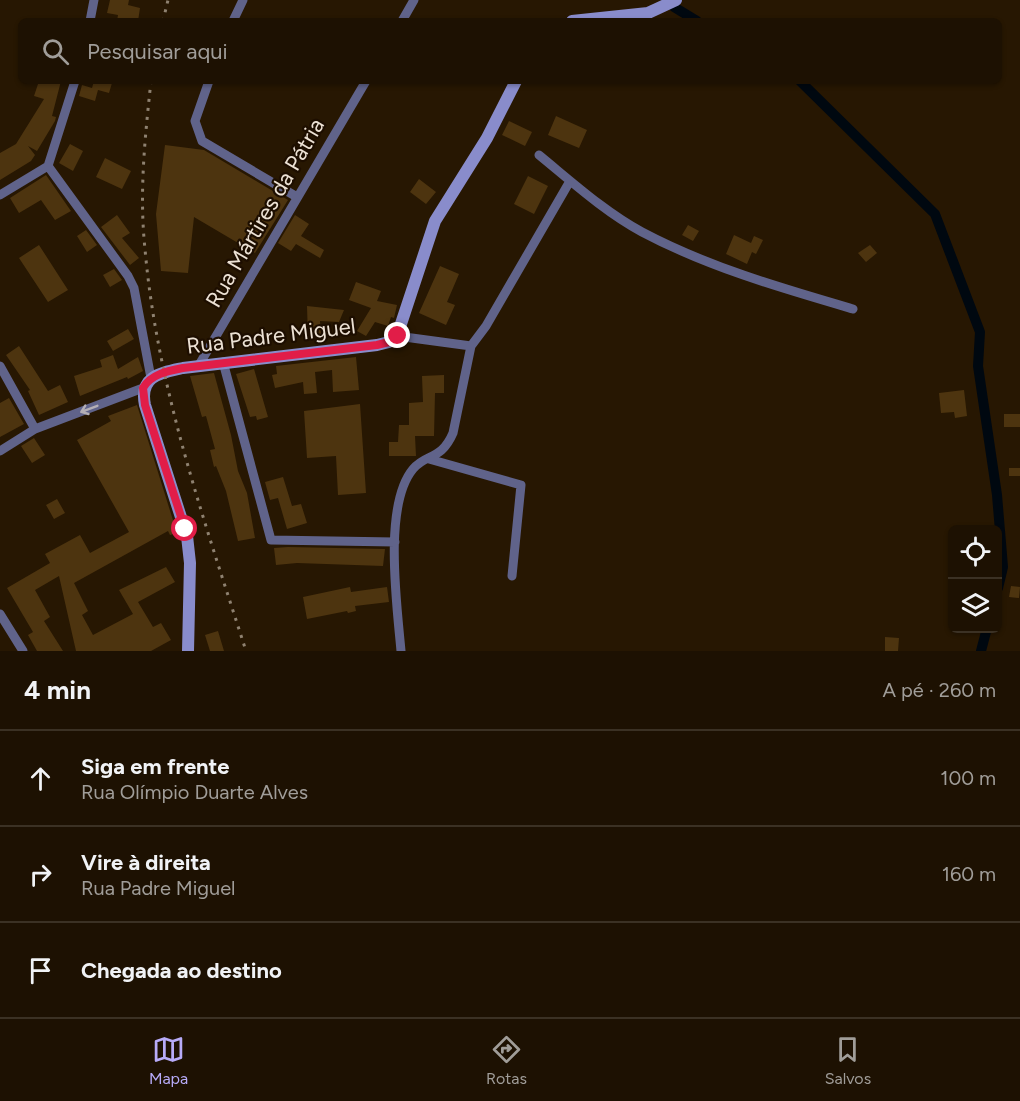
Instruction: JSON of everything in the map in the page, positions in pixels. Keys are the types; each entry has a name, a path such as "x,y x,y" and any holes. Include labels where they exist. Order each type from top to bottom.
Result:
{"main road":[{"path":"600,18 648,13 676,0"},
{"path":"398,336 435,221 487,138 514,84"},
{"name":"Rua Padre Miguel","path":"147,383 172,370 377,345 389,342 398,336"},
{"path":"147,383 145,405 187,536 188,651"}],"street":[{"path":"91,18 94,0"},
{"path":"234,18 243,0"},
{"path":"404,18 414,0"},
{"path":"0,195 48,166 74,84"},
{"path":"208,84 195,121 202,141 297,197"},
{"name":"Rua Mártires da Pátria","path":"199,365 364,84"},
{"path":"539,155 570,181 642,232 752,280 853,309"},
{"path":"0,451 35,429 147,383 131,282 48,166"},
{"path":"401,651 393,564 399,494 413,468 440,454 453,434 471,346 486,326 570,181"},
{"name":"Rua Padre Miguel","path":"398,336 471,346"},
{"path":"223,362 271,540 395,542"},
{"path":"0,366 35,429"},
{"path":"429,459 521,485 512,576"},
{"path":"0,614 23,651"}],"building":[{"path":"110,0 129,0 128,5 140,8 138,18 118,18 118,15 107,13"},
{"path":"38,84 60,84 52,116 56,117 55,121 37,151 28,146 35,155 31,161 0,180 0,153 16,144 44,99 34,96"},
{"path":"93,84 112,84 109,93 98,90 95,101 79,96 82,85 92,88"},
{"path":"556,116 587,130 579,148 548,135"},
{"path":"509,121 532,132 525,146 502,135"},
{"path":"70,144 83,151 73,171 59,163"},
{"path":"165,145 204,150 288,200 255,253 194,217 188,273 161,271 156,214"},
{"path":"105,158 131,171 122,189 96,177"},
{"path":"46,175 71,211 55,220 41,200 19,213 10,198"},
{"path":"528,176 548,186 534,214 514,204"},
{"path":"419,179 436,192 426,204 410,192"},
{"path":"117,215 130,233 122,238 139,258 130,265 101,227"},
{"path":"295,215 309,224 301,236 324,250 320,258 296,244 291,251 278,243"},
{"path":"688,225 699,231 693,241 682,235"},
{"path":"86,230 97,245 87,252 77,236"},
{"path":"734,235 751,243 754,236 763,240 756,254 752,252 747,264 726,254"},
{"path":"39,245 68,290 48,302 19,258"},
{"path":"870,245 877,253 866,262 858,253"},
{"path":"440,266 459,274 447,302 455,305 446,325 419,313"},
{"path":"114,269 122,280 110,287 103,275"},
{"path":"356,282 381,291 377,301 397,305 394,318 391,317 388,326 375,322 366,336 357,331 371,308 349,300"},
{"path":"307,306 344,310 339,322 320,321 321,337 308,338"},
{"path":"128,329 134,339 113,351 107,341"},
{"path":"19,346 48,391 60,385 68,402 39,415 28,391 30,390 6,355"},
{"path":"113,355 118,369 138,357 143,371 128,379 127,377 80,396 74,376 102,367 100,360"},
{"path":"356,357 359,390 333,392 332,370 315,372 317,393 304,394 303,382 275,388 272,375 277,374 276,366"},
{"path":"254,369 268,417 257,420 256,416 250,417 236,374"},
{"path":"214,373 238,471 247,493 255,538 238,541 226,491 216,466 214,467 210,450 215,449 206,416 202,417 190,376"},
{"path":"444,375 444,393 435,393 434,436 415,436 416,456 389,456 389,442 398,442 399,425 409,425 409,403 423,402 422,376"},
{"path":"964,390 967,416 955,418 954,412 941,413 939,393"},
{"path":"9,398 24,424 0,437 0,403"},
{"path":"360,404 366,493 338,495 336,456 307,458 304,411"},
{"path":"137,405 177,533 170,535 168,531 74,583 88,611 82,615 93,635 133,614 119,590 166,567 175,582 138,602 153,627 161,623 171,640 151,651 76,651 59,576 35,590 50,617 44,621 63,651 37,651 28,635 33,632 7,588 50,563 45,554 80,535 90,553 129,532 77,440 111,421 108,416"},
{"path":"1004,414 1020,414 1020,427 1004,427"},
{"path":"34,438 45,455 32,463 21,446"},
{"path":"1009,468 1020,468 1020,476 1009,476"},
{"path":"283,477 292,506 301,504 307,523 287,529 278,498 270,500 265,482"},
{"path":"57,499 65,513 54,519 46,505"},
{"path":"274,548 385,549 383,566 297,563 276,565"},
{"path":"1011,586 1020,587 1019,598 1009,597"},
{"path":"350,587 351,592 387,587 389,602 355,606 356,611 307,619 303,597"},
{"path":"218,631 224,651 210,651 205,635"},
{"path":"885,637 899,638 898,651 885,651"}],"waterway":[{"path":"674,7 692,18"},
{"path":"803,84 935,214 980,332 978,366 997,495 1003,567 1000,579"},
{"path":"981,651 986,633"}],"railway":[{"path":"164,18 168,0"},
{"path":"151,84 145,144 143,228 151,301 160,352 184,453 246,651"}],"route":[{"path":"185,529 145,405 143,388 148,381 163,373 183,368 377,345 389,342 398,336"}]}
